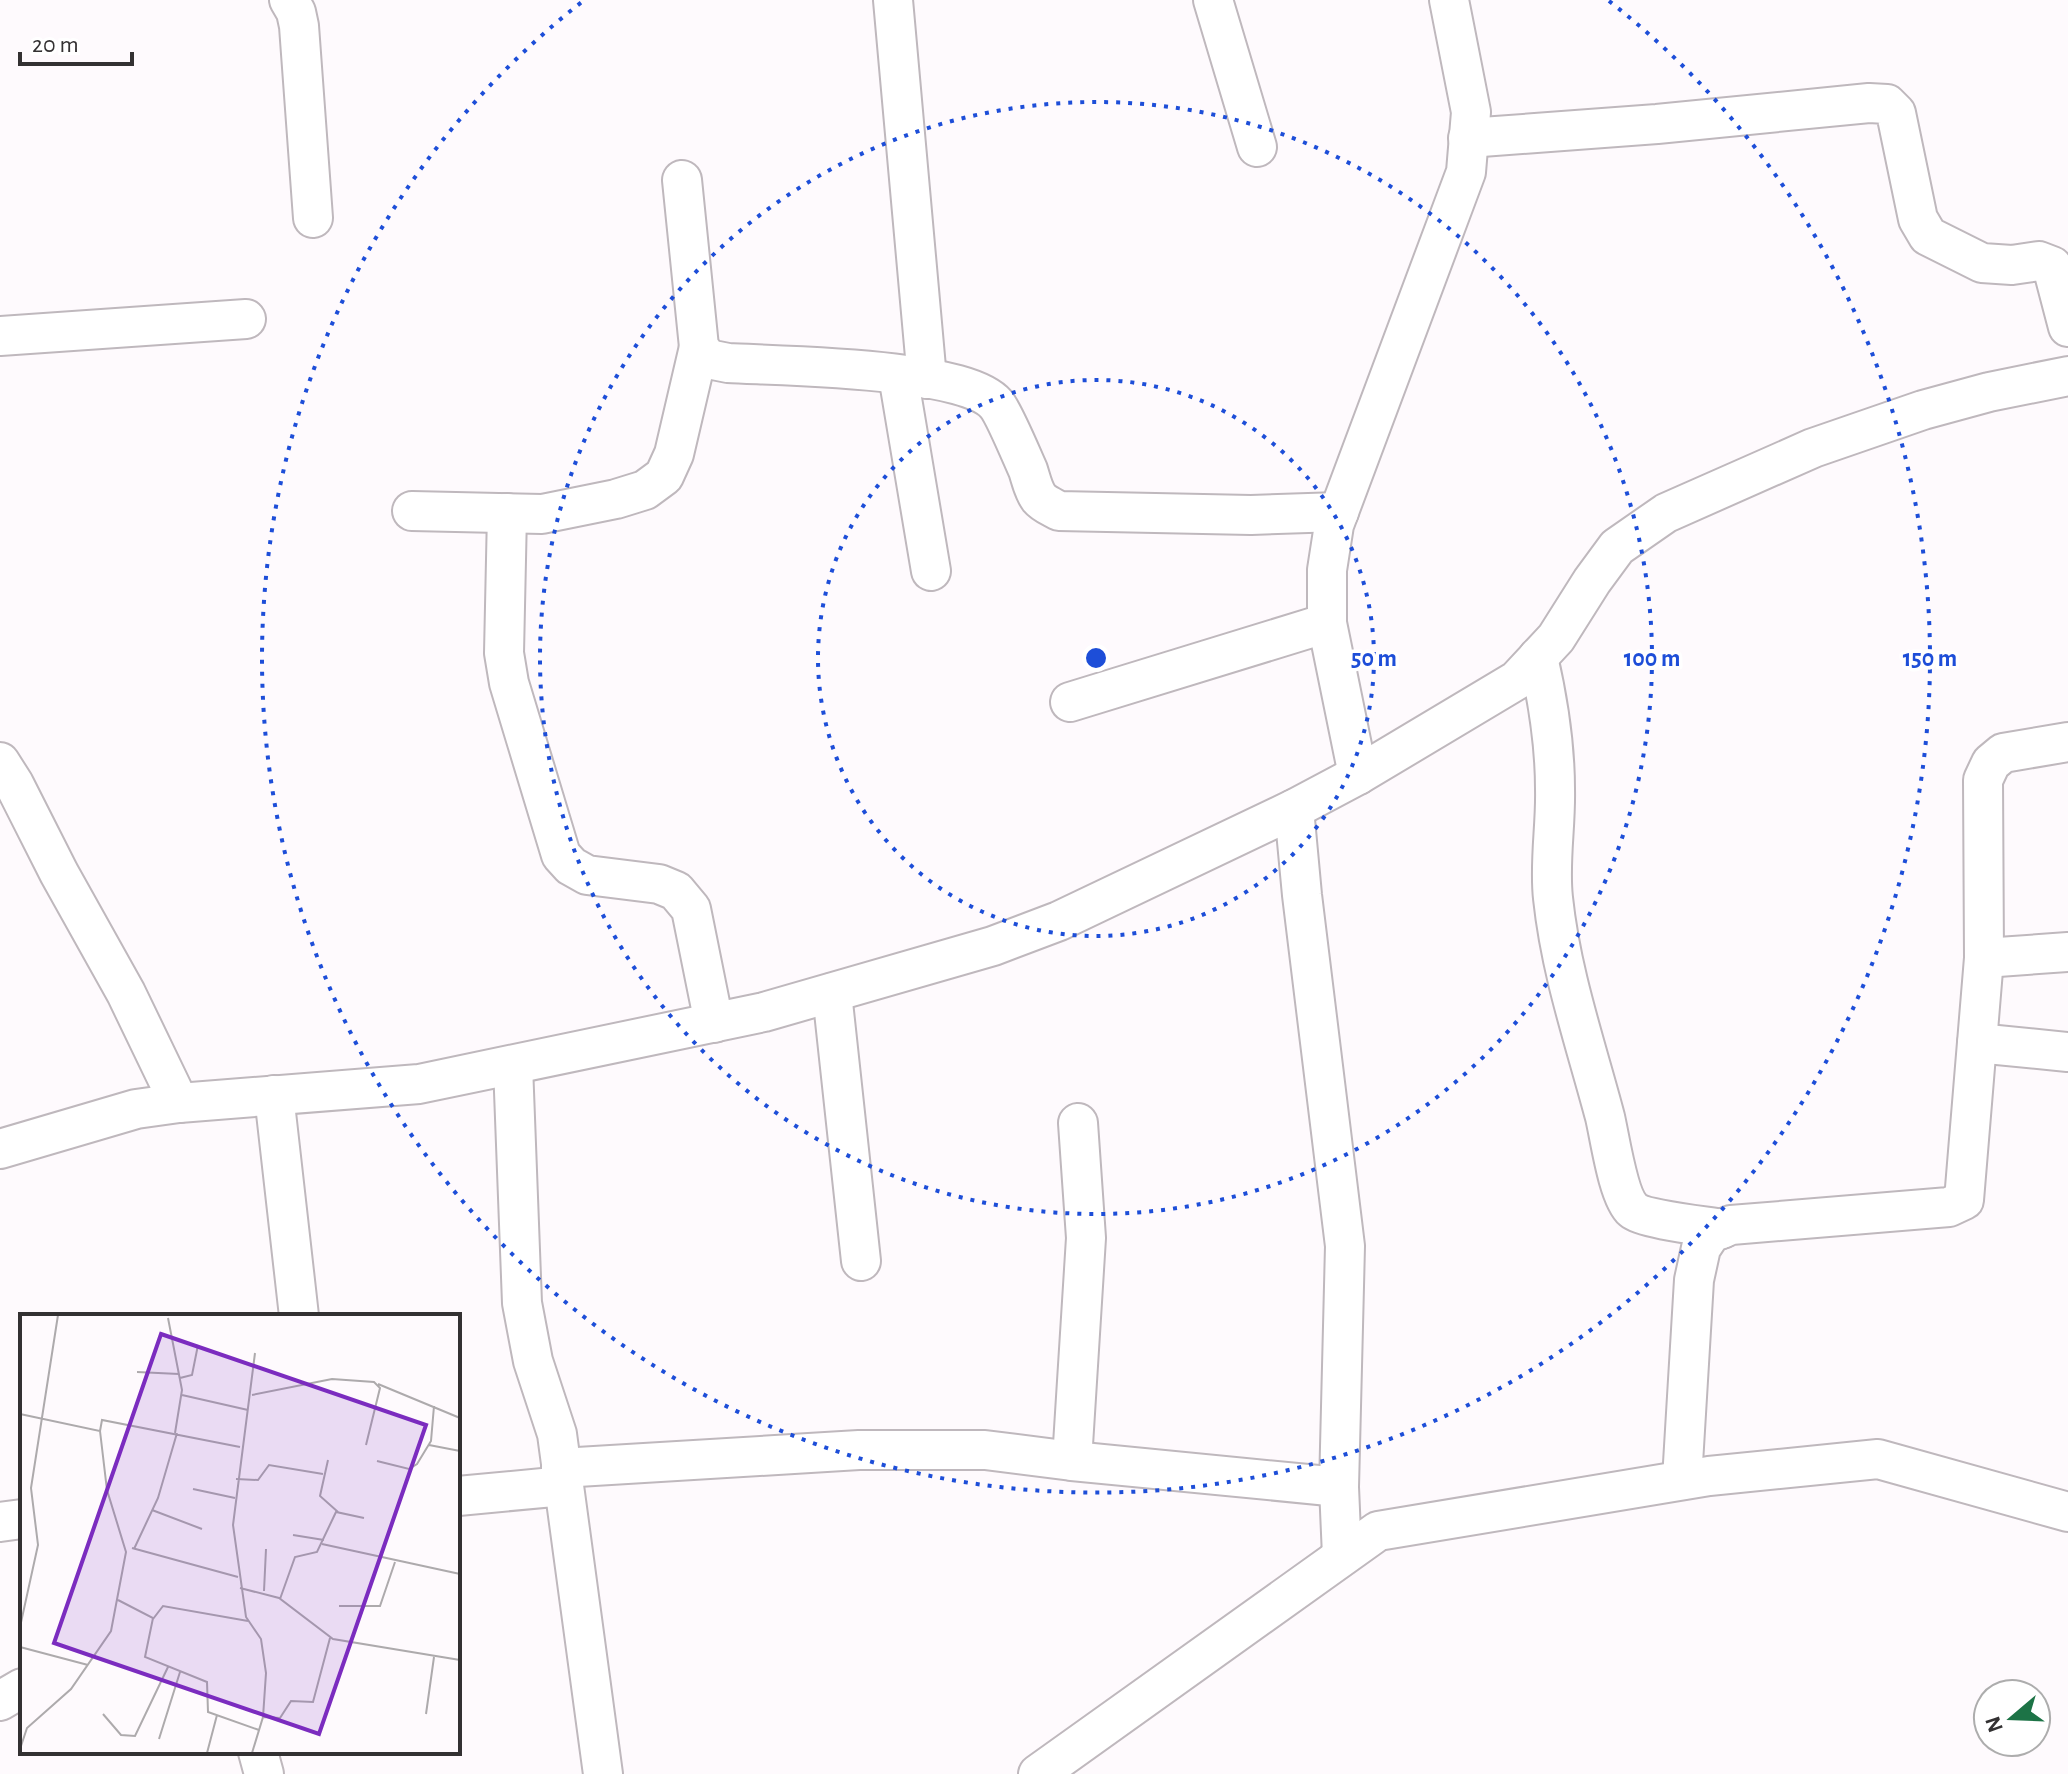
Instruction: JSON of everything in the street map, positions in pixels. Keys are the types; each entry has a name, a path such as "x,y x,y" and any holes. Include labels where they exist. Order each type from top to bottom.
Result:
{"street":[{"path":"289,0 299,26 313,218"},
{"path":"893,0 913,377 931,571"},
{"path":"1213,0 1257,147"},
{"path":"1358,775 1327,623 1327,570 1334,525 1466,172 1471,112 1449,0"},
{"path":"1468,138 1657,124 1869,103 1887,104 1896,113 1918,219 1928,236 1982,263 2012,265 2039,261 2052,266 2068,327"},
{"path":"412,511 542,514 645,490 664,476 674,454 699,347 682,180"},
{"path":"0,336 246,319"},
{"path":"699,347 708,359 728,363 864,370 950,382 981,392 997,404 1036,495 1059,511 1251,515 1339,512"},
{"path":"0,1149 136,1109 419,1084 513,1065 764,1012 993,946 1059,921 1294,809 1358,775 1517,680 1556,638 1617,547 1666,513 1813,448 1909,415 1989,392 2068,376"},
{"path":"507,513 504,653 509,683 561,855 571,866 587,875 659,884 676,891 691,909 714,1023"},
{"path":"1070,702 1327,623"},
{"path":"1538,657 1549,704 1555,764 1551,862 1553,899 1567,980 1624,1197 1634,1211 1722,1229"},
{"path":"1682,1480 1694,1280 1701,1248 1711,1233 1731,1225 1949,1207 1964,1200 1984,958 1983,780 1991,763 2003,753 2068,742"},
{"path":"0,762 126,993 179,1103"},
{"path":"1294,809 1345,1246 1339,1487 1342,1556"},
{"path":"1984,958 2068,952"},
{"path":"832,993 861,1261"},
{"path":"1977,1043 2068,1052"},
{"path":"513,1065 522,1303 533,1361 557,1434 603,1774"},
{"path":"274,1095 299,1314"},
{"path":"1072,1461 1086,1238 1078,1123"},
{"path":"460,1496 563,1477 859,1450 985,1450 1339,1487"},
{"path":"1038,1774 1378,1531 1682,1480 1878,1459 2068,1512"},
{"path":"0,1522 20,1519"},
{"path":"0,1701 20,1689"},
{"path":"259,1754 264,1774"}]}
